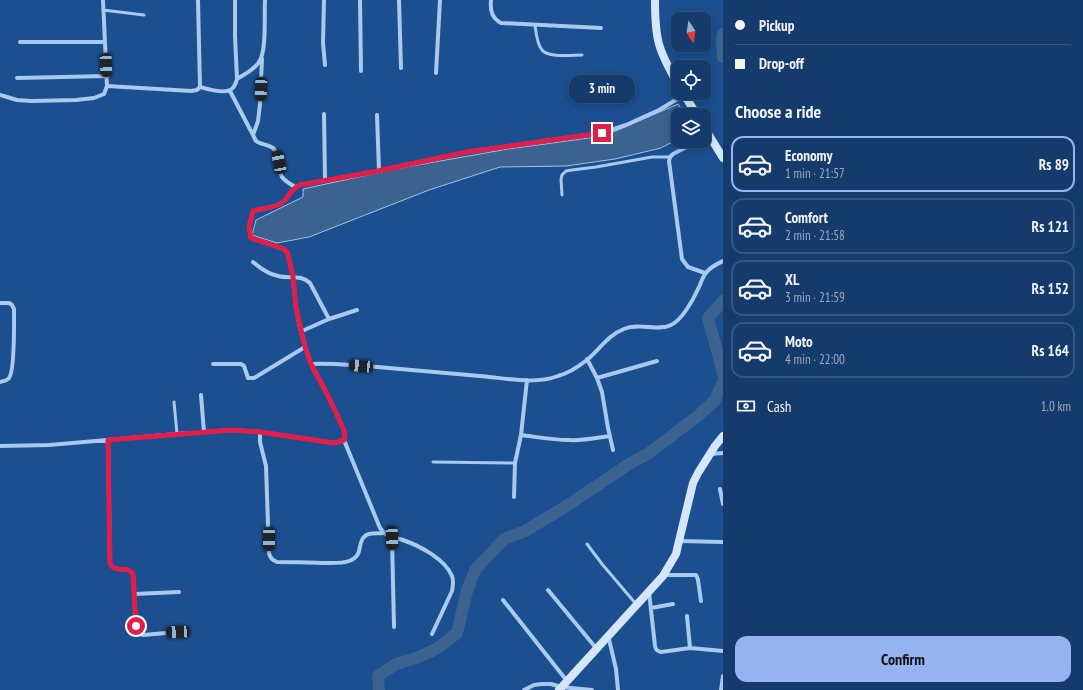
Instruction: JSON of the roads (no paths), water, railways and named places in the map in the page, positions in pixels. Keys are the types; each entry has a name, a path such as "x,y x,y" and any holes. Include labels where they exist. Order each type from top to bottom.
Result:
{"street":[{"path":"0,95 17,100 31,101 76,100 94,98 104,94 107,86 103,0"},
{"path":"198,0 200,88"},
{"path":"107,86 191,91 200,88 223,92 230,91 235,85 237,79 235,0"},
{"path":"253,136 258,120 260,104 265,0"},
{"path":"324,0 324,65"},
{"path":"360,0 361,71"},
{"path":"399,0 401,68"},
{"path":"436,73 440,0"},
{"path":"491,0 493,16 496,20 502,23 601,28"},
{"path":"655,0 659,45 671,71"},
{"path":"20,42 105,42"},
{"path":"237,79 256,66 262,57"},
{"path":"17,78 106,76"},
{"path":"230,91 257,142 270,146 274,149 277,154 282,177 295,187"},
{"path":"432,634 452,591 452,576 447,568 436,558 418,546 392,538 383,533 380,528 344,440 344,430 311,364 305,347 296,308 293,277 287,252 284,249 251,238 249,227 253,211 282,203 295,187 300,185 467,152 602,133 626,125 678,100"},
{"path":"324,114 325,180"},
{"path":"377,115 379,170"},
{"path":"711,140 723,158"},
{"path":"682,148 672,154 670,157 682,259 688,267 705,273"},
{"path":"311,364 327,363 527,380 557,377 570,372 587,359 613,334 624,328 631,326 642,326 662,328 672,324 679,319 688,307 705,273 713,266 723,261"},
{"path":"253,262 262,270 272,274 279,276 302,277 306,279 329,319"},
{"path":"0,303 9,303 12,305 14,309 14,316 11,372 9,378 0,382"},
{"path":"302,331 329,319 357,310"},
{"path":"213,364 241,364 244,366 248,378 254,378 305,347"},
{"path":"587,359 597,378 602,392 613,450"},
{"path":"597,378 657,361"},
{"path":"514,497 515,463 521,435 527,380"},
{"path":"201,395 204,432"},
{"path":"0,446 49,445 232,430 260,432 334,443 344,440"},
{"path":"260,432 260,442 266,466 269,553 272,560 277,562 336,563 348,561 355,558 358,554 361,540 365,536 369,534 383,533"},
{"path":"521,435 569,440 586,440 610,436"},
{"path":"562,686 649,589 663,576 676,554 693,483 710,454 723,436"},
{"path":"108,440 110,563 115,569 128,570 133,574 137,631 143,635 178,632"},
{"path":"710,454 723,453"},
{"path":"720,489 723,504"},
{"path":"392,538 394,628"},
{"path":"680,541 723,542"},
{"path":"663,576 689,574 696,575 701,601"},
{"path":"649,589 656,649 661,652 690,648 723,651"},
{"path":"548,590 596,648"},
{"path":"134,594 178,592"},
{"path":"502,600 562,686"},
{"path":"651,608 674,604"},
{"path":"687,616 690,648"},
{"path":"608,635 616,670 618,690"},
{"path":"721,690 723,676"},
{"path":"524,690 534,685 542,684 592,690"}],"lane":[{"path":"103,10 144,15"},
{"path":"535,25 541,49 546,53 551,55 582,55"},
{"path":"562,195 561,178 566,172 652,157 670,157"},
{"path":"174,402 178,434"},
{"path":"433,462 515,463"},
{"path":"587,544 636,604"}],"water":[{"path":"678,104 681,108 671,108 671,143 661,148 615,159 566,166 500,167 429,190 309,237 277,243 252,235 256,220 303,197 303,189 395,169 508,149 604,136"}],"waterway":[{"path":"723,34 723,57"},
{"path":"723,301 708,318 723,375"},
{"path":"379,690 378,676 396,664 419,657 438,648 457,633 467,591 475,570 504,539 525,531 565,507 629,464 649,453 699,415 715,400 723,382"}]}
